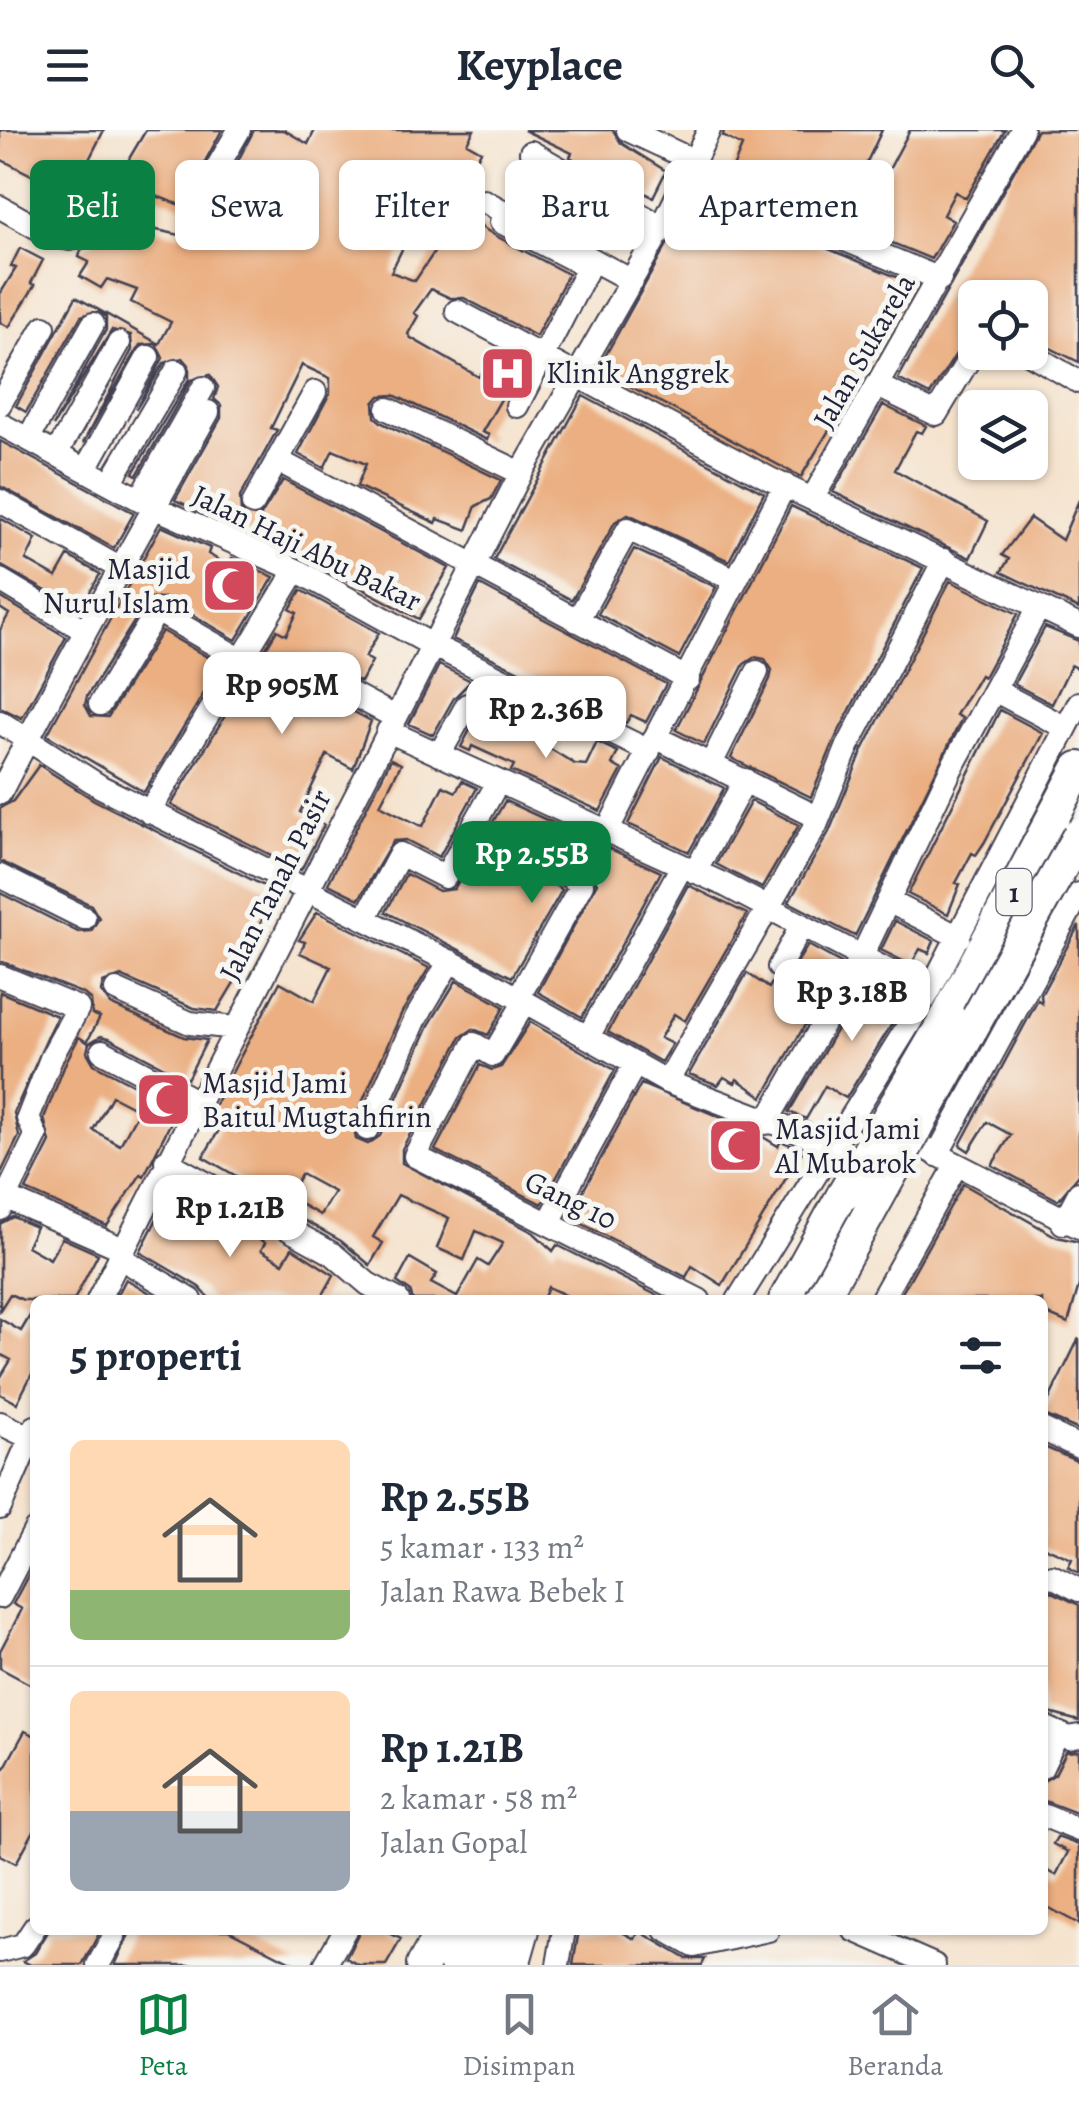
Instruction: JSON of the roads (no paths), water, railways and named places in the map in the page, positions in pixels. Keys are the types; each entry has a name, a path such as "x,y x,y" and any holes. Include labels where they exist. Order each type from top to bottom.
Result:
{"highway":[{"name":"1","path":"788,1295 948,1015 1067,748"},
{"name":"1","path":"824,1295 1079,834"},
{"path":"423,1965 439,1935"},
{"path":"456,1965 470,1935"},
{"path":"487,1965 502,1935"},
{"path":"514,1965 522,1935"}],"street":[{"path":"222,160 239,130"},
{"path":"628,130 678,160"},
{"name":"Jalan Tanah Pasir","path":"695,160 709,130"},
{"name":"Jalan Sukarela","path":"814,496 1022,130"},
{"path":"530,152 662,227"},
{"path":"485,203 632,281"},
{"path":"0,207 30,224"},
{"path":"501,222 586,267 544,360 517,406"},
{"name":"Jalan Tanah Pasir","path":"100,1295 196,1101 521,473 664,223"},
{"path":"875,250 940,279"},
{"path":"457,311 785,485 1079,626"},
{"path":"28,439 93,324"},
{"path":"0,404 44,327"},
{"path":"56,454 118,343"},
{"path":"84,470 148,357"},
{"path":"1048,364 1079,382"},
{"path":"878,386 936,414 962,370"},
{"path":"110,483 176,371"},
{"path":"147,503 202,388"},
{"path":"252,504 315,392"},
{"path":"388,409 521,473"},
{"path":"147,503 208,412"},
{"name":"Jalan Haji Abu Bakar","path":"0,424 147,503 296,570 432,645 653,744 712,762 819,818"},
{"path":"277,460 688,679"},
{"path":"606,833 785,485"},
{"path":"0,501 123,570"},
{"name":"Jalan Haji Abu Bakar","path":"0,793 84,630 123,570 147,503"},
{"path":"577,620 628,529 735,580"},
{"path":"666,1082 819,818 848,746 944,560"},
{"path":"150,812 296,570"},
{"path":"0,580 84,630"},
{"path":"766,1123 862,956 1039,607"},
{"path":"100,704 157,612 240,659"},
{"path":"712,762 757,672"},
{"path":"315,674 439,755 768,907 929,992"},
{"path":"994,690 1079,760"},
{"path":"741,1295 929,992 1067,748 1079,703"},
{"path":"439,755 467,706"},
{"path":"0,722 102,787 450,961 666,1082 766,1123 833,1145"},
{"path":"588,1037 745,780"},
{"path":"365,919 400,854 445,877 498,782"},
{"path":"521,1000 582,884 530,853"},
{"path":"0,876 84,918"},
{"path":"883,1295 1079,894"},
{"path":"888,901 959,937"},
{"path":"779,967 802,925"},
{"path":"368,1129 416,1018 450,961"},
{"path":"0,976 78,1008 39,1085 28,1118 36,1136 2,1200 121,1253 184,1295"},
{"path":"116,990 190,1022 234,1028"},
{"name":"Gang 10","path":"521,1000 494,1056 474,1044 415,1156 689,1295"},
{"path":"102,1051 196,1101"},
{"path":"549,1222 635,1064"},
{"path":"857,1112 1071,1225 1079,1193"},
{"path":"166,1161 333,1254 368,1284 389,1295"},
{"path":"0,1423 30,1434"},
{"path":"1048,1432 1079,1447"},
{"path":"0,1508 30,1442"},
{"path":"0,1597 30,1540"},
{"path":"1052,1576 1079,1590"},
{"path":"1048,1755 1060,1732"},
{"path":"1048,1817 1079,1830"},
{"path":"0,1951 22,1945 30,1934"},
{"path":"325,1965 342,1935"},
{"path":"558,1965 563,1935"},
{"path":"670,1935 689,1956 756,1935"},
{"path":"865,1935 934,1965"},
{"path":"98,1965 114,1938"}],"place":[{"name":"Klinik Anggrek","path":"507,373"},
{"name":"Masjid Nurul Islam","path":"229,586"},
{"name":"Masjid Jami Baitul Mugtahfirin","path":"163,1100"},
{"name":"Masjid Jami Al Mubarok","path":"736,1146"}]}
